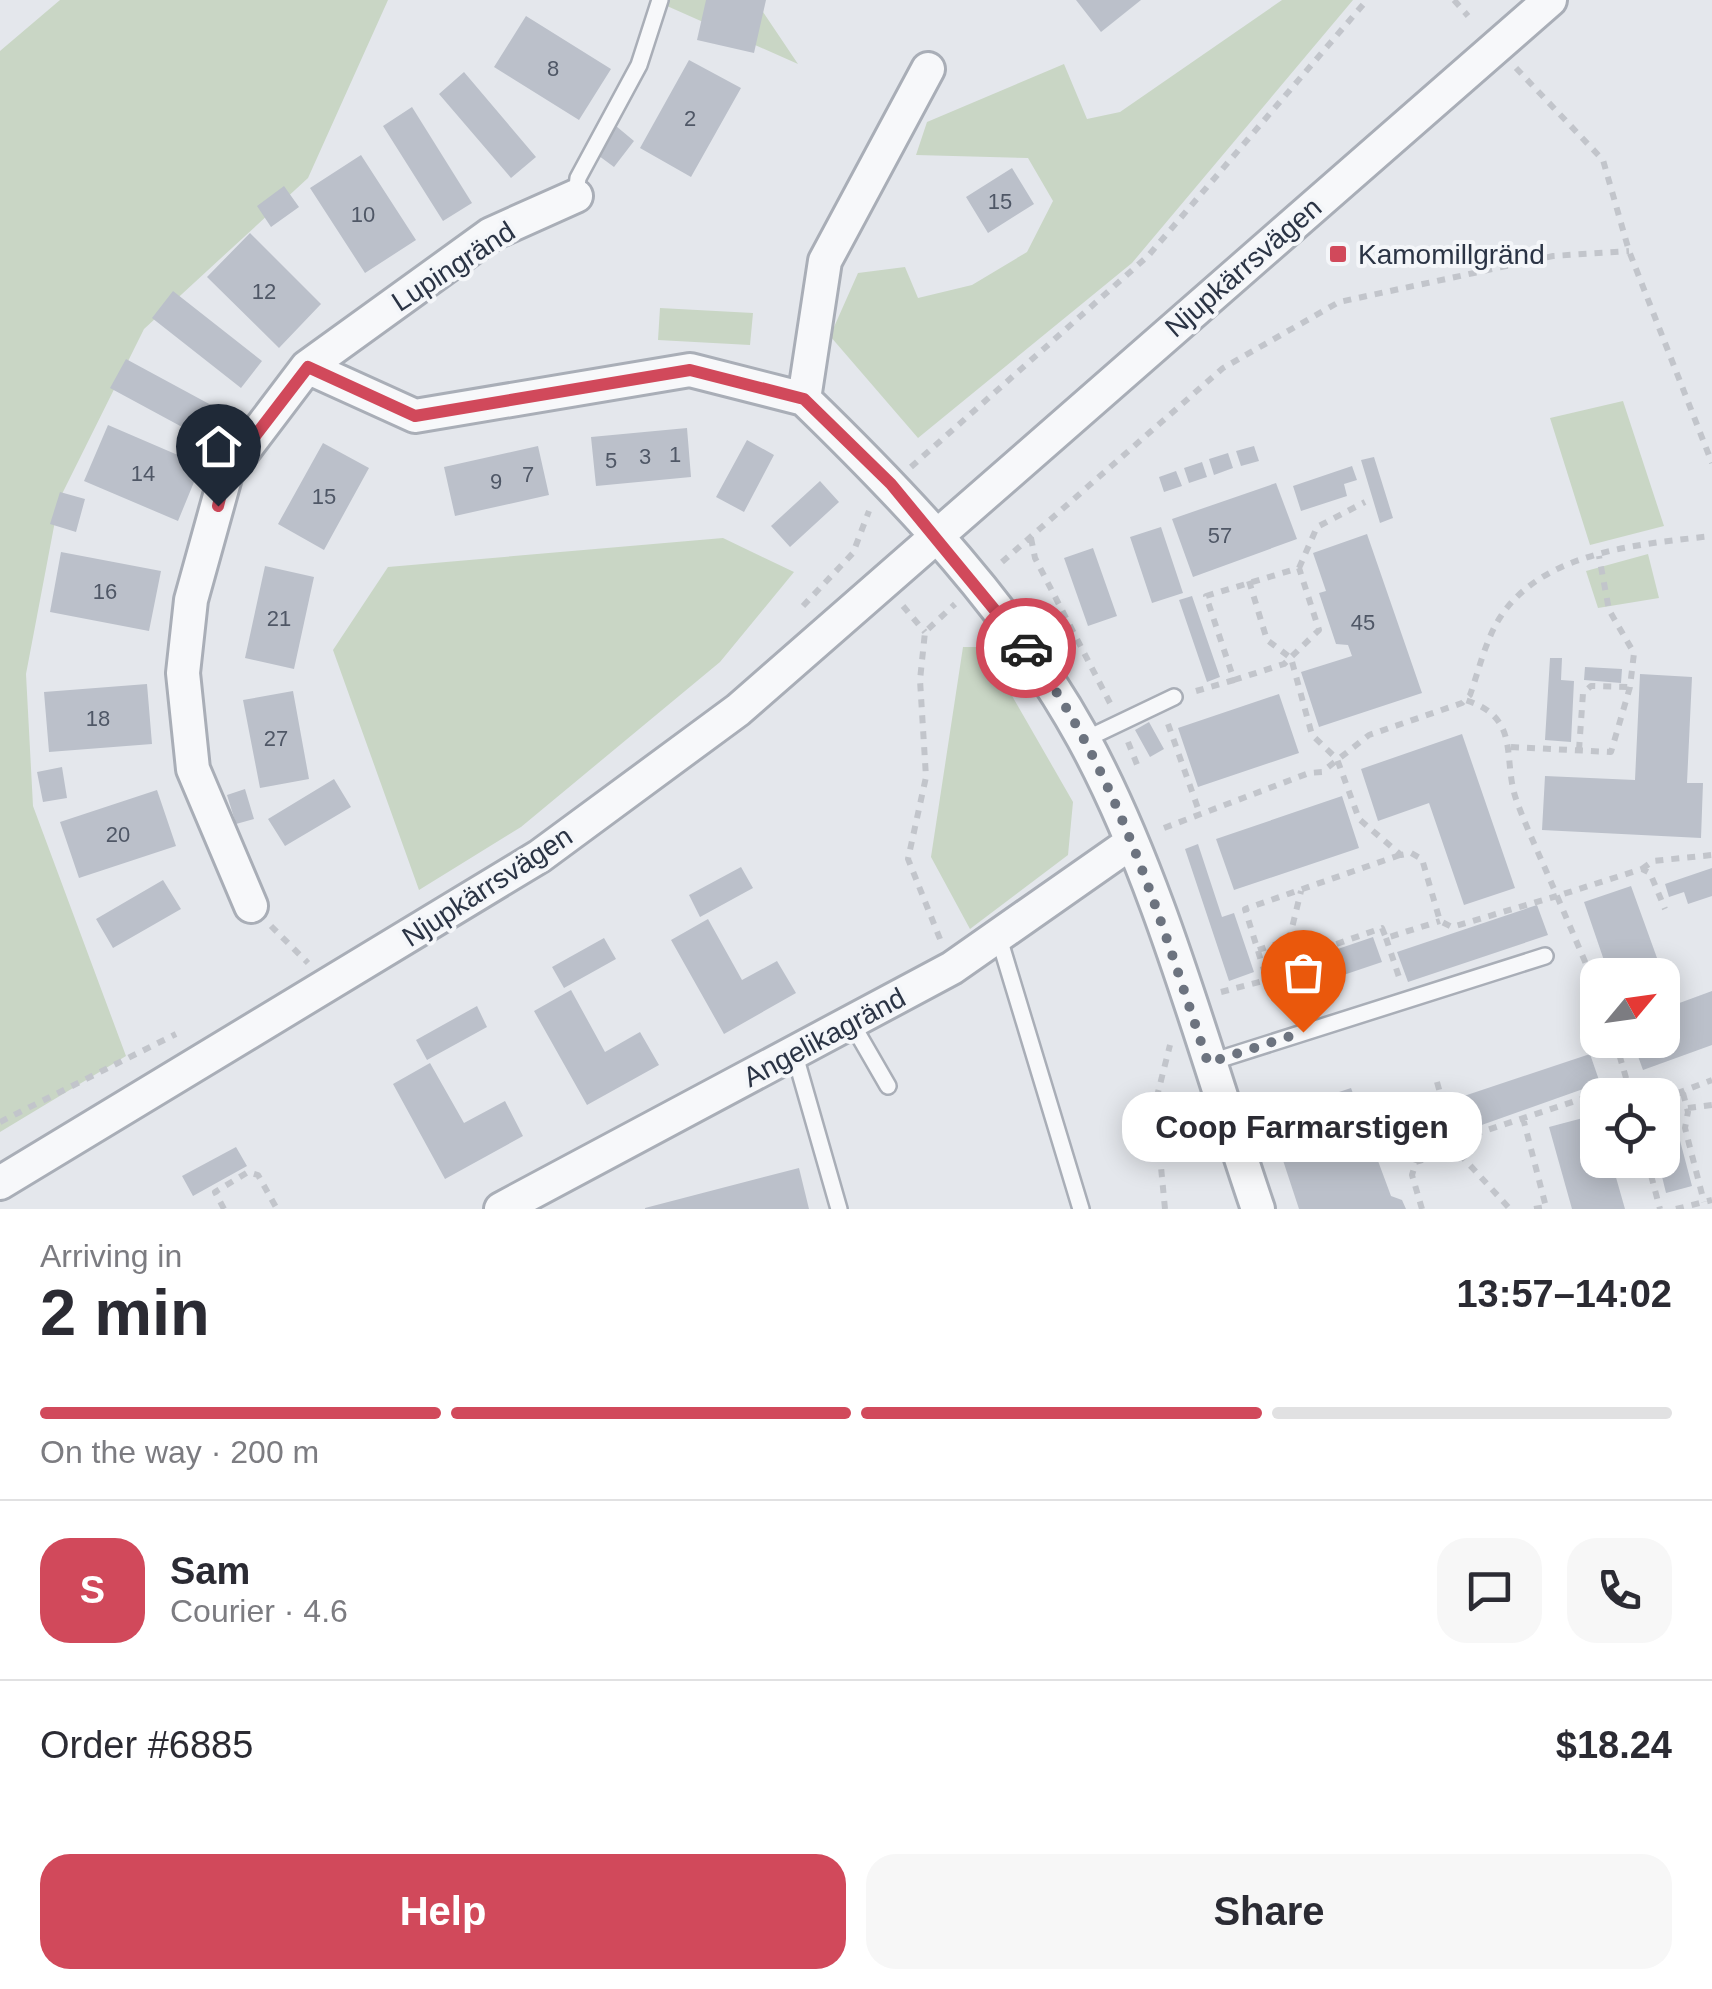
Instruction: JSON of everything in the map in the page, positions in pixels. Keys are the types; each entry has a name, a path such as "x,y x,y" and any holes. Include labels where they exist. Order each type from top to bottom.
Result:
{"street":[{"name":"Njupkärrsvägen","path":"0,1184 540,856 738,710 1550,0"},
{"path":"804,399 825,260 928,69"},
{"name":"Lupingränd","path":"250,906 193,769 183,673 188,618 226,474 308,367 491,234 576,196"},
{"path":"308,367 415,416 690,370 804,399 891,484 976,583 1044,673 1084,740 1132,842 1258,1209"},
{"name":"Angelikagränd","path":"508,1208 952,968 1132,842"}],"lane":[{"name":"Lupingränd","path":"576,196 578,178 639,65 660,0"},
{"path":"1084,740 1174,696"},
{"path":"998,936 1081,1209"},
{"path":"1208,1063 1545,956"},
{"path":"852,1022 888,1086"},
{"path":"794,1052 838,1209"}],"path":[{"path":"792,618 853,553 873,502 1148,256 1367,0"},
{"path":"1454,0 1468,16"},
{"path":"1512,64 1602,160 1629,251 1712,463"},
{"path":"952,968 908,859 926,778 920,680 925,632 1223,368 1339,302 1553,256 1629,251"},
{"path":"1200,814 1164,713 1174,696 1234,680 1291,658 1319,630 1299,568 1317,527 1365,502"},
{"path":"1464,700 1500,617 1538,578 1599,556 1712,536"},
{"path":"1511,747 1611,752 1630,688 1634,653 1609,610 1599,556"},
{"path":"1234,680 1206,596 1299,568"},
{"path":"1249,581 1267,640 1291,658 1312,735 1337,760 1359,819 1401,855"},
{"path":"1579,750 1583,693 1592,686 1630,688"},
{"path":"1164,828 1308,772 1322,772 1369,735 1464,700 1482,706 1499,721 1511,747 1516,801 1584,958"},
{"path":"1267,980 1245,910 1410,852 1422,859 1440,920 1452,927 1558,896 1642,868 1652,861 1712,855"},
{"path":"1642,868 1650,873 1665,909"},
{"path":"1289,940 1302,890"},
{"path":"250,906 312,967 295,976"},
{"path":"1386,938 1440,920"},
{"path":"1222,992 1284,978 1305,955 1382,928 1407,999"},
{"path":"1258,950 1289,940"},
{"path":"1289,940 1305,955"},
{"path":"1165,1209 1154,1104 1184,990"},
{"path":"0,1122 190,1028"},
{"path":"1680,1094 1712,1080"},
{"path":"1437,1082 1456,1150 1510,1209"},
{"path":"1676,1209 1708,1201 1685,1128 1688,1108 1683,1093"},
{"path":"1422,1209 1412,1175 1416,1162 1456,1150 1463,1138 1580,1100"},
{"path":"1688,1108 1712,1105"},
{"path":"1523,1118 1546,1207 1534,1209"},
{"path":"224,1209 214,1192 248,1172 258,1175 277,1209"},
{"path":"1652,1178 1660,1209"}],"green space":[{"path":"60,0 388,0 308,178 144,329 59,500 26,674 33,806 126,1056 0,1132 0,51"},
{"path":"654,0 755,0 798,64 658,2"},
{"path":"1282,0 1353,0 1132,263 918,438 830,336 858,273 905,267 918,298 972,285 1027,252 1053,201 1028,158 916,155 927,122 1064,64 1087,119 1120,112"},
{"path":"660,308 753,313 750,345 658,340"},
{"path":"1623,401 1664,526 1590,545 1550,418"},
{"path":"723,538 794,572 720,662 521,827 419,890 333,650 388,567"},
{"path":"1648,554 1659,598 1598,608 1586,571"},
{"path":"963,647 984,647 1073,802 1068,855 970,929 931,857"}],"building":[{"path":"706,0 766,0 754,53 697,40"},
{"path":"1076,0 1141,0 1101,32"},
{"path":"526,16 611,69 579,120 494,67"},
{"path":"689,60 741,88 691,177 640,148"},
{"path":"464,72 536,157 511,178 439,94"},
{"path":"412,107 472,203 443,221 383,126"},
{"path":"616,126 634,141 614,167 595,153"},
{"path":"361,155 416,240 365,273 310,188"},
{"path":"1012,168 1034,204 988,233 966,197"},
{"path":"284,186 299,207 271,227 257,206"},
{"path":"250,233 321,304 279,348 207,277"},
{"path":"173,291 262,361 241,388 152,318"},
{"path":"126,359 224,412 208,441 110,388"},
{"path":"108,425 201,465 178,521 84,481"},
{"path":"687,428 691,477 596,486 591,437"},
{"path":"747,440 774,455 744,512 716,497"},
{"path":"323,443 369,468 324,550 278,524"},
{"path":"538,446 549,495 455,516 444,467"},
{"path":"1254,446 1259,461 1241,466 1236,451"},
{"path":"1228,453 1233,468 1214,475 1209,459"},
{"path":"1374,457 1393,518 1380,523 1361,460"},
{"path":"1202,462 1207,477 1189,483 1184,468"},
{"path":"1352,466 1357,480 1344,484 1347,496 1301,511 1293,486"},
{"path":"1176,471 1182,486 1164,492 1159,477"},
{"path":"820,481 839,502 790,547 771,526"},
{"path":"1276,483 1297,539 1193,577 1172,519"},
{"path":"60,492 85,499 76,532 50,524"},
{"path":"1161,527 1183,593 1152,603 1130,537"},
{"path":"1367,534 1422,693 1319,727 1301,672 1352,656 1348,645 1336,644 1319,593 1326,591 1313,553"},
{"path":"1093,548 1117,616 1088,626 1064,558"},
{"path":"61,552 161,571 149,631 50,612"},
{"path":"265,566 314,577 294,669 245,658"},
{"path":"1192,596 1220,677 1207,682 1179,600"},
{"path":"1550,658 1562,658 1561,680 1574,681 1571,742 1545,740"},
{"path":"1585,667 1622,669 1621,683 1584,680"},
{"path":"1640,674 1692,677 1687,783 1703,783 1701,838 1542,830 1545,776 1635,780"},
{"path":"147,684 152,744 49,752 44,692"},
{"path":"293,691 309,779 260,788 243,700"},
{"path":"1279,694 1299,753 1198,787 1178,728"},
{"path":"1149,722 1164,749 1150,757 1135,730"},
{"path":"1462,734 1515,888 1464,905 1429,803 1378,821 1361,769"},
{"path":"62,767 67,798 43,802 37,772"},
{"path":"334,779 351,807 285,846 268,819"},
{"path":"245,789 254,819 236,824 227,795"},
{"path":"157,790 176,846 79,878 60,822"},
{"path":"1342,796 1359,848 1234,890 1216,839"},
{"path":"1198,844 1222,917 1234,913 1254,972 1229,981 1185,849"},
{"path":"741,867 753,888 700,917 689,895"},
{"path":"1712,868 1712,896 1688,904 1684,892 1669,897 1665,884"},
{"path":"163,880 181,909 113,948 96,919"},
{"path":"1631,886 1657,958 1603,958 1584,902"},
{"path":"1537,905 1548,935 1408,982 1397,952"},
{"path":"708,919 742,980 777,961 796,993 724,1034 671,940"},
{"path":"1373,937 1382,962 1296,991 1292,978 1327,966 1323,954"},
{"path":"604,938 616,959 564,988 552,967"},
{"path":"571,990 605,1052 640,1032 659,1065 587,1105 534,1011"},
{"path":"1712,991 1712,1045 1680,1057 1680,1003"},
{"path":"477,1006 487,1027 427,1060 416,1040"},
{"path":"1580,1057 1591,1058 1598,1078 1580,1078 1580,1090 1462,1132 1449,1101"},
{"path":"1639,1058 1676,1058 1643,1070"},
{"path":"430,1063 464,1123 505,1101 523,1136 445,1179 393,1084"},
{"path":"1351,1088 1391,1196 1402,1200 1406,1209 1299,1209 1274,1133 1295,1126 1289,1113 1330,1105 1327,1096"},
{"path":"1580,1119 1580,1178 1616,1178 1625,1209 1572,1209 1549,1127"},
{"path":"1680,1141 1692,1186 1666,1193 1662,1178 1680,1178"},
{"path":"236,1147 247,1166 193,1196 182,1176"},
{"path":"799,1168 809,1209 645,1209 645,1208"}],"way so far":[{"path":"1026,648 1084,740 1132,842 1208,1063 1303,1032"}],"place":[{"name":"Kamomillgränd","path":"1338,254"},
{"name":"Coop Farmarstigen","path":"1303,1032"}],"route":[{"path":"218,506 226,474 308,367 415,416 690,370 804,399 891,484 1026,648"}]}
